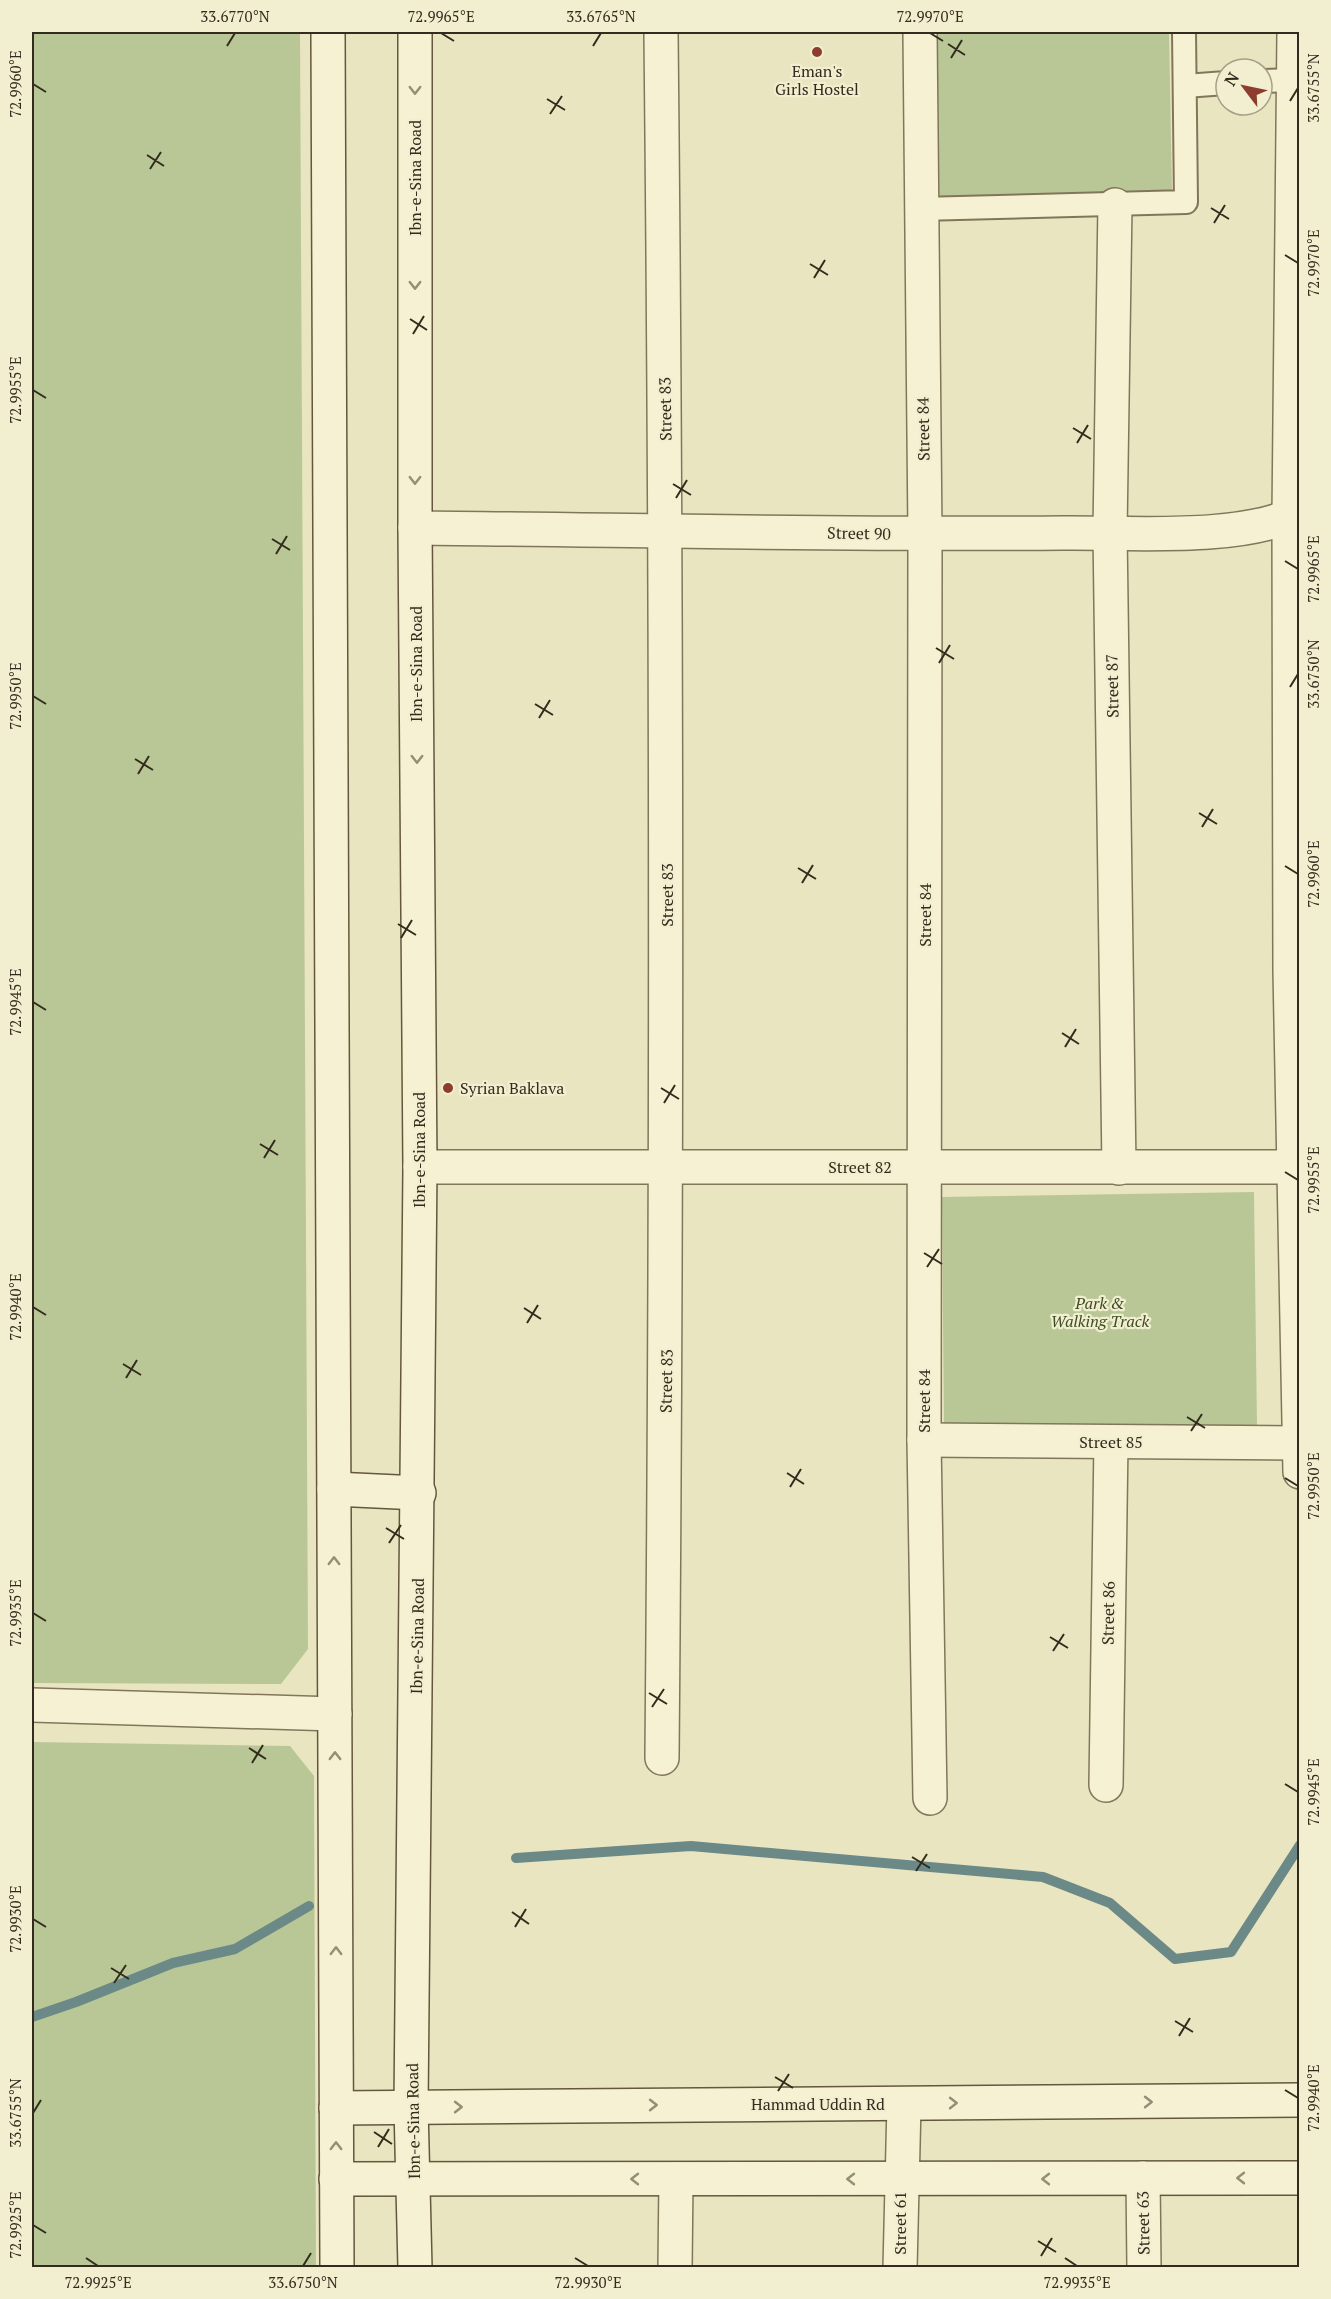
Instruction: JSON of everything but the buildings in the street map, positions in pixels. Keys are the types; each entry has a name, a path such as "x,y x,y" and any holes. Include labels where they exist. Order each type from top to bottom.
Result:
{"street":[{"path":"328,32 336,2268"},
{"name":"Ibn-e-Sina Road","path":"415,32 415,528 420,1167 419,1493 411,2107 415,2179 415,2268"},
{"name":"Street 83","path":"661,32 666,530 667,1167 662,1758"},
{"name":"Street 84","path":"920,32 925,534 924,1440 930,1798"},
{"path":"1294,32 1285,80 1294,514 1299,1457"},
{"name":"Street 87","path":"1116,205 1110,532 1119,1168"},
{"name":"Street 90","path":"415,528 925,534 1228,531 1294,514"},
{"name":"Street 82","path":"420,1167 1296,1167"},
{"name":"Street 85","path":"924,1440 1111,1442 1299,1457"},
{"name":"Street 86","path":"1106,1785 1111,1442"},
{"path":"334,1490 419,1493"},
{"path":"32,1705 335,1714"},
{"name":"Hammad Uddin Rd","path":"336,2108 1299,2100"},
{"name":"Street 61","path":"900,2268 904,2104"},
{"name":"Street 63","path":"1143,2178 1144,2268"},
{"path":"336,2179 1299,2178"},
{"path":"675,2268 676,2179"}],"lane":[{"path":"920,209 1186,202 1184,32"},
{"path":"1185,86 1214,84"}],"green space":[{"path":"32,32 300,32 308,1649 281,1684 32,1683"},
{"path":"927,32 1169,32 1172,191 926,201"},
{"name":"Park & Walking Track","path":"1254,1192 1257,1427 944,1432 942,1197"},
{"path":"32,1742 290,1746 314,1776 316,2267 32,2267"}],"waterway":[{"path":"516,1858 691,1846 1043,1877 1110,1903 1175,1959 1231,1952 1300,1845"},
{"path":"32,2017 173,1963 235,1949 309,1906"}],"place":[{"name":"Eman's Girls Hostel","path":"817,52"},
{"name":"Syrian Baklava","path":"448,1088"}]}
